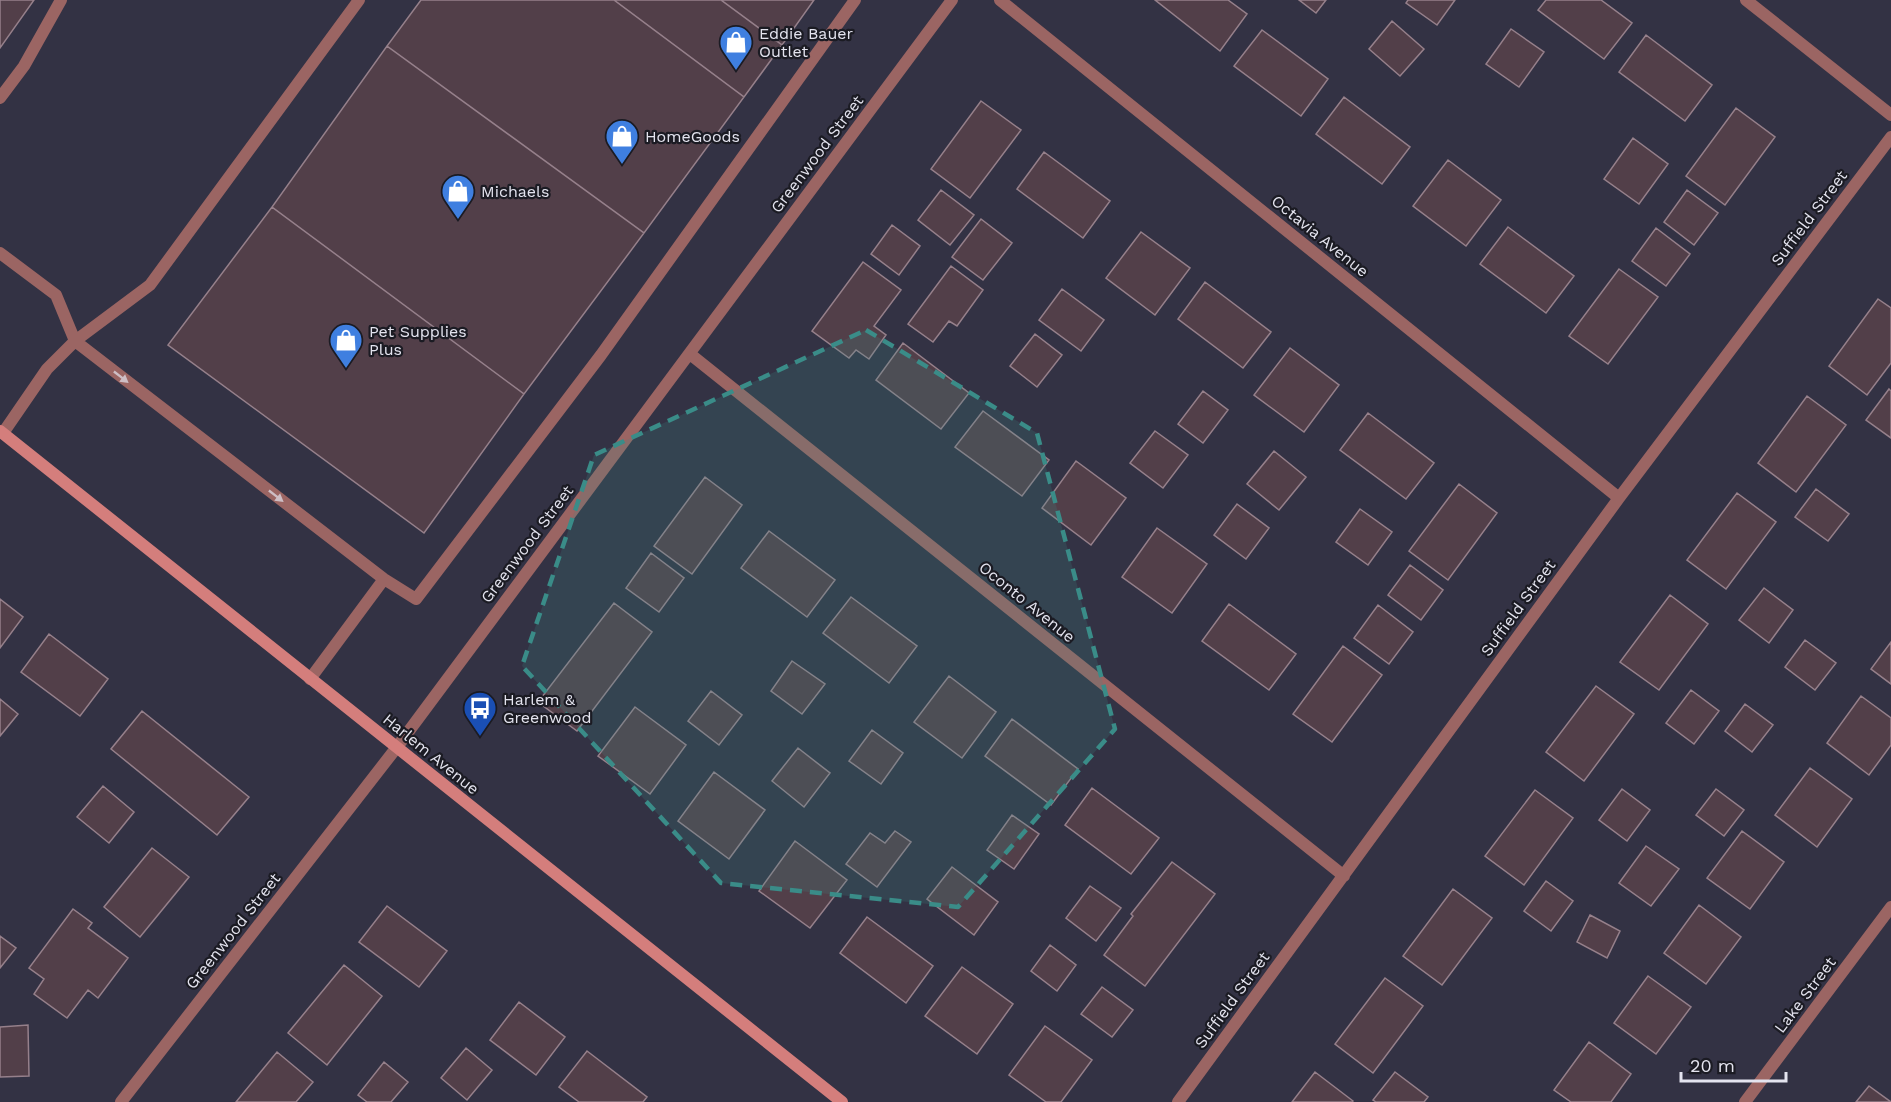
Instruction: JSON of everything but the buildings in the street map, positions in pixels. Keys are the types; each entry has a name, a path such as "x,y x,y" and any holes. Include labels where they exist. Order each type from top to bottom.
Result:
{"main road":[{"name":"Harlem Avenue","path":"1,432 842,1102"}],"street":[{"path":"0,98 24,66 61,0"},
{"path":"1,432 44,373 75,341 150,285 359,0"},
{"path":"0,253 56,295 75,341 384,579 416,599 601,355 855,0"},
{"name":"Greenwood Street","path":"121,1102 397,747 952,0"},
{"name":"Octavia Avenue","path":"1000,0 1619,498"},
{"path":"1746,0 1891,115"},
{"name":"Suffield Street","path":"1178,1102 1619,498 1891,137"},
{"name":"Oconto Avenue","path":"690,354 1344,876"},
{"path":"310,679 384,579"},
{"name":"Lake Street","path":"1745,1102 1891,907"}],"highlighted area":[{"path":"866,330 1037,433 1115,729 958,907 721,883 522,666 594,455"}],"place":[{"name":"Eddie Bauer Outlet","path":"736,71"},
{"name":"HomeGoods","path":"622,165"},
{"name":"Michaels","path":"458,220"},
{"name":"Pet Supplies Plus","path":"346,369"},
{"name":"Harlem & Greenwood","path":"480,737"}]}
